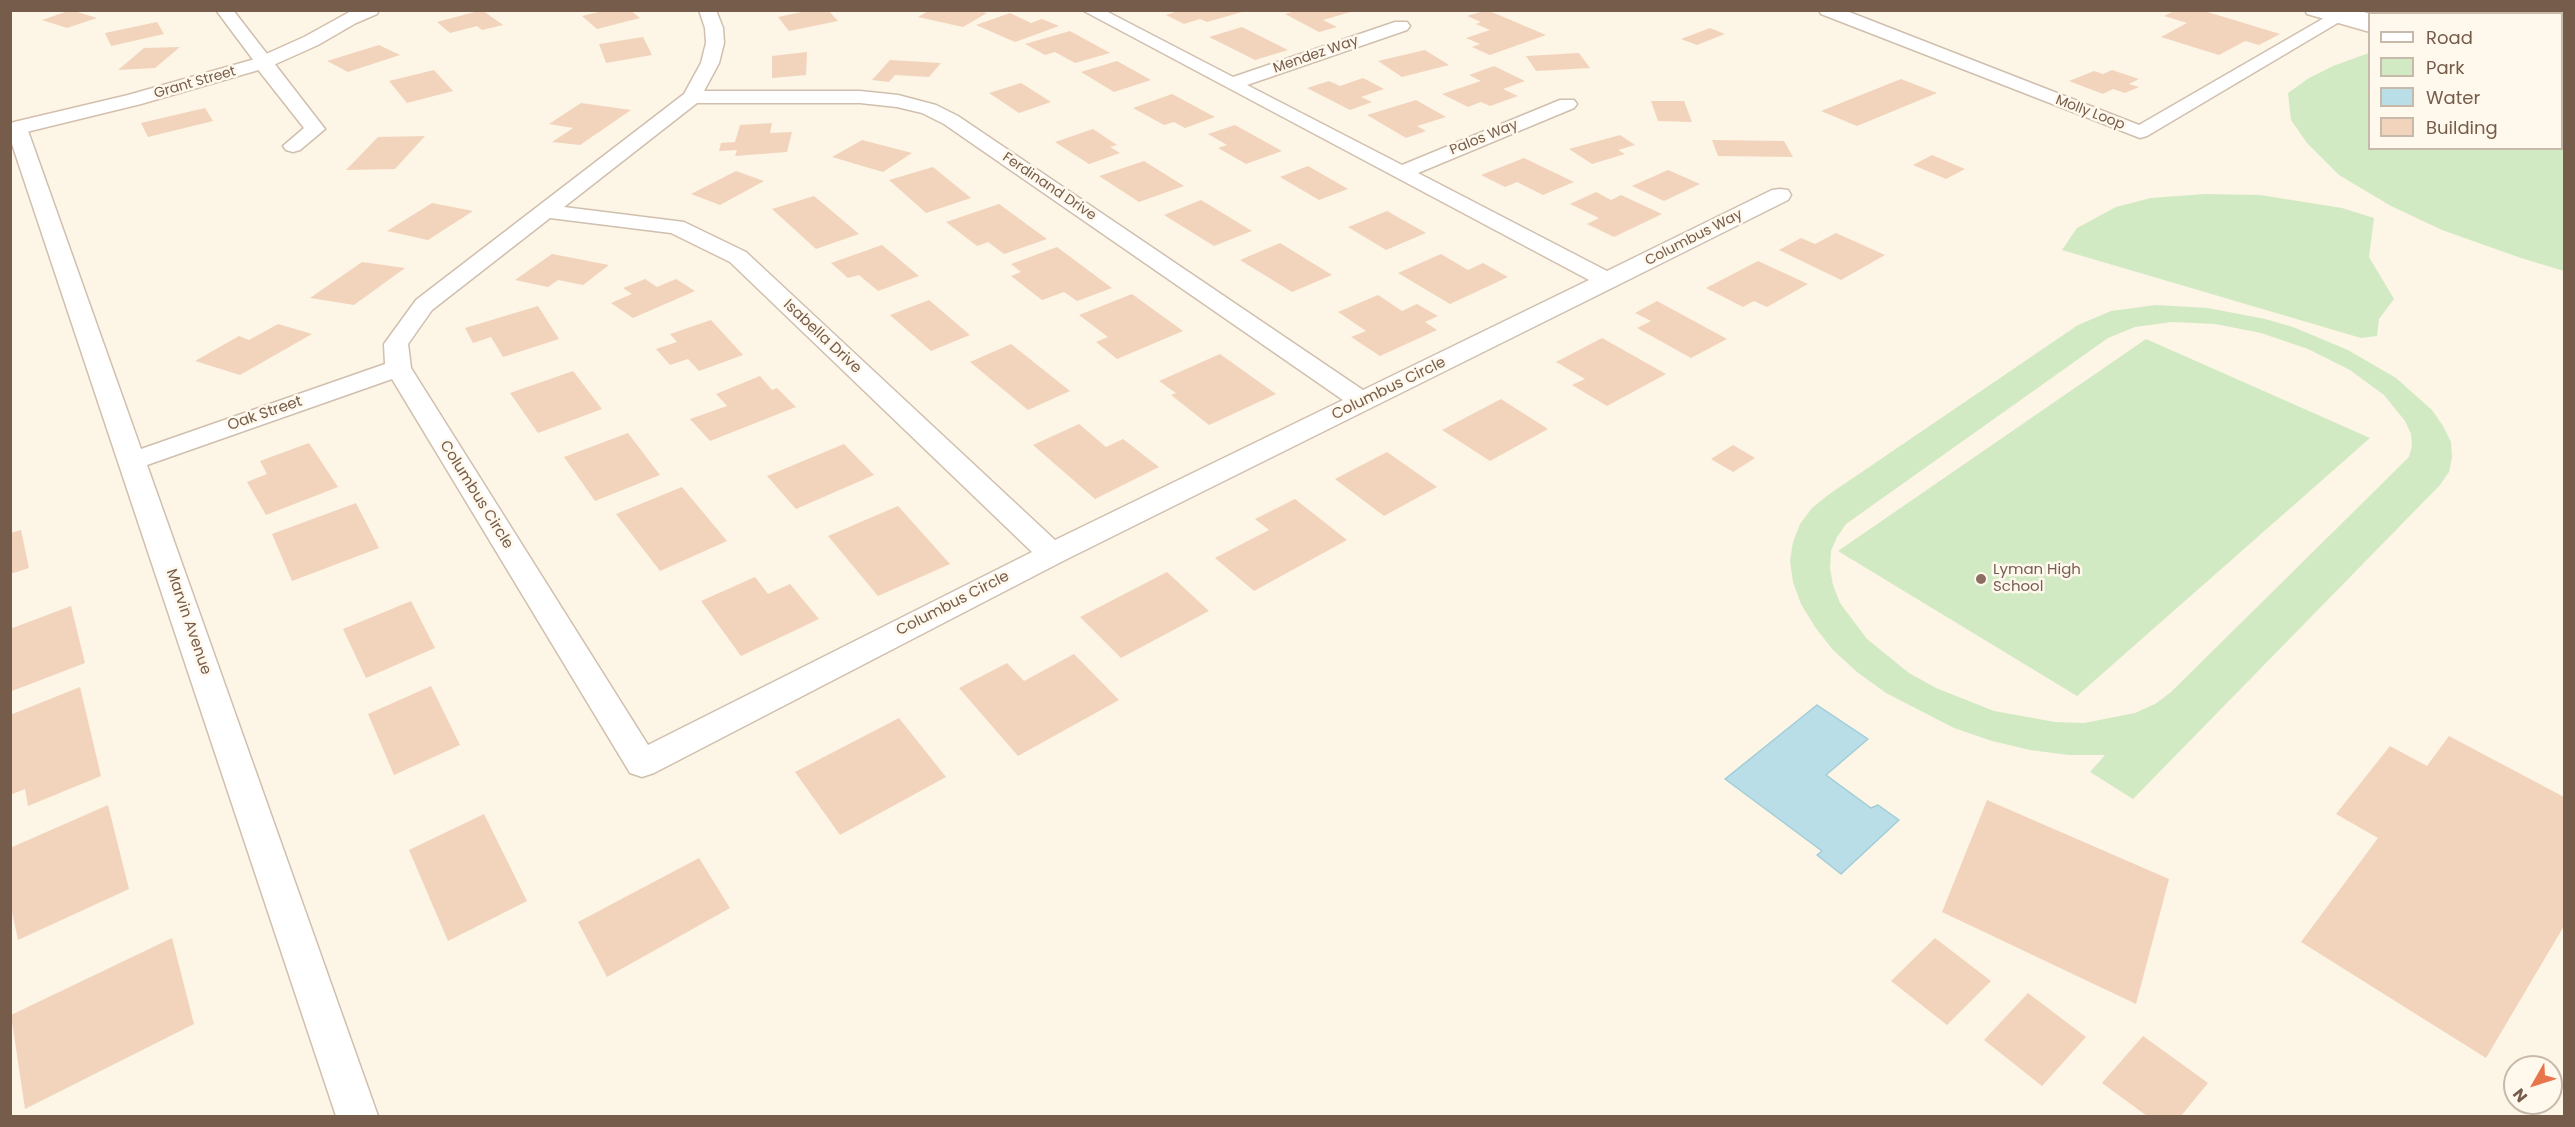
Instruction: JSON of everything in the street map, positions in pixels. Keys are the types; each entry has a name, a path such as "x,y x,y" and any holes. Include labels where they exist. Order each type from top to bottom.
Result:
{"street":[{"path":"224,10 315,129 293,146"},
{"name":"Grant Street","path":"14,129 134,100 263,62 311,41 349,19 370,10"},
{"name":"Molly Loop","path":"1827,10 2140,132 2337,14"},
{"path":"2314,10 2368,20"},
{"path":"1097,11 1608,281"},
{"path":"398,368 396,344 424,305 692,97 710,63 715,43 715,12"},
{"path":"2337,14 2368,25"},
{"name":"Mendez Way","path":"1232,84 1401,26"},
{"name":"Ferdinand Drive","path":"692,97 860,97 898,101 929,109 951,120 1363,402"},
{"name":"Palos Way","path":"1402,172 1567,104"},
{"name":"Marvin Avenue","path":"14,129 132,461 357,1116"},
{"name":"Columbus Way","path":"1608,281 1780,195"},
{"name":"Isabella Drive","path":"546,211 676,227 738,257 1052,554"},
{"name":"Columbus Circle","path":"398,368 642,764 1052,554 1608,281"},
{"name":"Oak Street","path":"132,461 398,368"}],"green space":[{"path":"2368,53 2368,150 2563,150 2564,104 2564,271 2442,230 2391,206 2339,175 2307,143 2291,120 2288,93 2309,78 2333,66"},
{"path":"2205,194 2260,195 2342,208 2374,218 2369,257 2394,299 2379,319 2377,336 2361,338 2062,250 2077,228 2116,207 2151,198"},
{"path":"2156,305 2208,308 2293,327 2348,350 2396,378 2432,410 2451,442 2452,458 2449,472 2440,485 2133,799 2090,772 2105,755 2069,755 2030,750 1992,741 1954,728 1886,693 1857,672 1833,650 1815,627 1801,604 1793,582 1790,561 1793,542 1800,524 1812,508 1828,495 2078,325 2111,311","holes":["2172,322 2215,324 2261,333 2308,349 2350,370 2384,395 2405,421 2411,434 2412,446 2409,457 2171,692 2155,704 2135,713 2084,723 2055,722 1994,711 1936,688 1909,673 1867,639 1840,603 1833,585 1830,568 1831,551 1846,524 2108,338 2135,327"]},
{"path":"2146,339 2370,438 2077,696 1838,551"}],"water":[{"path":"1817,705 1868,739 1826,775 1871,808 1878,805 1899,820 1841,874 1817,855 1822,851 1725,779"}],"building":[{"path":"71,10 97,18 67,28 42,20"},
{"path":"482,10 503,25 482,30 477,26 450,33 437,22"},
{"path":"606,10 630,10 640,18 597,29 582,16"},
{"path":"811,10 828,10 838,21 789,31 778,17"},
{"path":"930,10 975,10 987,13 963,27 918,17"},
{"path":"1181,10 1239,10 1242,12 1207,22 1200,19 1184,24 1166,15"},
{"path":"1298,10 1354,11 1323,20 1337,27 1319,32 1285,14"},
{"path":"1487,10 1546,35 1490,55 1472,47 1480,44 1466,38 1490,30 1476,24 1481,22 1467,16"},
{"path":"2176,10 2201,10 2280,34 2259,45 2245,41 2219,55 2161,37 2187,23 2164,16"},
{"path":"1010,13 1031,23 1042,19 1059,26 1015,42 976,25"},
{"path":"2563,18 2564,18 2563,46"},
{"path":"157,22 164,34 111,46 105,33"},
{"path":"1242,27 1288,50 1255,60 1209,37"},
{"path":"1710,28 1725,34 1697,45 1681,39"},
{"path":"1070,31 1110,53 1075,63 1055,52 1045,55 1025,44"},
{"path":"643,37 652,55 606,63 599,44"},
{"path":"379,45 400,55 348,72 327,61"},
{"path":"180,47 155,68 118,70 144,48"},
{"path":"1425,50 1449,65 1402,77 1378,61"},
{"path":"807,52 806,75 772,78 772,56"},
{"path":"1579,53 1590,68 1536,71 1526,56"},
{"path":"890,60 941,63 929,77 895,75 889,82 872,80"},
{"path":"1117,61 1151,80 1114,92 1081,72"},
{"path":"1494,66 1525,81 1503,89 1518,96 1490,106 1481,102 1468,107 1442,94 1481,81 1469,75"},
{"path":"434,70 453,91 407,103 389,81"},
{"path":"2112,70 2139,79 2129,84 2139,87 2125,93 2113,89 2103,94 2069,81 2094,71 2103,74"},
{"path":"1363,78 1384,89 1361,97 1372,102 1350,110 1307,88 1329,81 1340,86"},
{"path":"1901,79 1937,93 1857,126 1821,111"},
{"path":"1021,83 1051,102 1019,113 989,93"},
{"path":"1172,94 1215,117 1185,128 1174,122 1164,125 1133,108"},
{"path":"1416,100 1446,117 1417,126 1426,131 1406,138 1367,115"},
{"path":"1651,101 1684,101 1692,122 1658,121"},
{"path":"581,103 631,110 580,145 552,142 573,128 549,124"},
{"path":"205,108 213,121 148,137 141,123"},
{"path":"772,123 770,133 792,132 787,152 735,156 737,150 719,151 721,143 735,142 740,125"},
{"path":"1235,125 1282,151 1246,164 1218,148 1227,145 1208,134"},
{"path":"1093,129 1117,145 1110,147 1120,153 1089,164 1055,142"},
{"path":"1620,135 1635,145 1618,150 1625,154 1592,164 1569,149"},
{"path":"425,136 395,169 346,170 378,137"},
{"path":"862,140 912,153 883,172 832,157"},
{"path":"1712,140 1784,141 1793,157 1718,156"},
{"path":"1932,155 1965,169 1946,179 1913,165"},
{"path":"1524,158 1574,182 1543,195 1517,182 1505,187 1481,175"},
{"path":"1144,161 1184,186 1139,202 1099,176"},
{"path":"1308,166 1348,189 1319,200 1280,177"},
{"path":"933,167 971,198 926,213 889,180"},
{"path":"1668,170 1700,184 1664,201 1632,186"},
{"path":"736,171 764,181 720,205 691,194"},
{"path":"1596,192 1611,200 1621,195 1662,214 1614,237 1587,224 1599,218 1570,204"},
{"path":"814,196 859,234 816,249 772,209"},
{"path":"1201,200 1252,231 1214,246 1164,215"},
{"path":"432,203 473,211 428,240 387,231"},
{"path":"999,204 1047,239 1004,254 988,242 977,246 946,222"},
{"path":"1387,211 1426,233 1386,250 1348,227"},
{"path":"1836,233 1885,255 1841,280 1779,250 1801,238 1815,244"},
{"path":"1280,243 1332,275 1292,292 1240,260"},
{"path":"882,245 919,276 878,291 859,275 848,278 831,263"},
{"path":"1057,247 1112,288 1077,301 1064,292 1042,300 1011,276 1021,272 1011,264"},
{"path":"552,254 609,265 583,285 558,280 548,287 515,280"},
{"path":"1441,254 1468,270 1483,263 1508,277 1450,304 1398,273"},
{"path":"1758,261 1808,284 1767,307 1754,301 1743,307 1706,288"},
{"path":"362,262 405,268 354,305 310,298"},
{"path":"645,279 657,287 676,279 695,291 633,318 611,303 632,294 623,288"},
{"path":"1132,294 1183,331 1117,359 1096,342 1108,337 1079,315"},
{"path":"1378,295 1402,311 1417,304 1438,316 1425,322 1437,330 1380,356 1351,337 1366,331 1338,312"},
{"path":"929,300 970,335 931,351 890,315"},
{"path":"1657,301 1727,339 1691,358 1637,328 1651,321 1635,313"},
{"path":"538,306 559,339 503,357 491,337 473,343 465,328"},
{"path":"711,320 743,355 699,371 688,359 670,365 656,349 677,342 670,334"},
{"path":"278,324 312,334 240,375 195,361 239,336 249,340"},
{"path":"1602,338 1666,374 1607,406 1572,385 1585,379 1556,362"},
{"path":"1011,344 1070,391 1028,410 970,362"},
{"path":"1220,354 1276,394 1209,425 1171,395 1176,393 1159,381"},
{"path":"573,371 602,409 538,433 510,393"},
{"path":"760,376 772,390 777,388 796,407 710,441 690,419 727,406 716,394"},
{"path":"1501,399 1548,429 1490,461 1442,430"},
{"path":"1079,424 1106,447 1123,439 1159,467 1095,499 1033,445"},
{"path":"628,433 660,475 595,501 564,457"},
{"path":"309,443 338,487 266,515 247,482 267,474 260,461"},
{"path":"844,444 874,475 796,509 767,476"},
{"path":"1733,445 1755,458 1733,472 1711,459"},
{"path":"1387,452 1437,487 1384,516 1335,479"},
{"path":"682,487 727,541 660,571 616,514"},
{"path":"1295,499 1347,540 1254,591 1215,558 1269,530 1255,519"},
{"path":"356,503 379,548 292,581 272,534"},
{"path":"898,506 950,564 878,596 828,536"},
{"path":"21,530 29,568 10,574 10,533"},
{"path":"1167,572 1209,611 1121,658 1080,617"},
{"path":"755,577 768,594 790,584 819,619 741,656 701,601"},
{"path":"411,601 435,648 366,678 343,629"},
{"path":"71,606 85,663 12,691 10,629"},
{"path":"1074,654 1119,700 1018,756 959,688 1007,663 1024,681"},
{"path":"431,686 460,745 394,775 368,714"},
{"path":"80,687 101,776 28,806 25,789 10,795 10,715"},
{"path":"899,718 946,777 840,835 795,772"},
{"path":"2449,736 2564,797 2564,926 2486,1058 2301,942 2378,838 2336,814 2390,746 2427,766"},
{"path":"1987,800 2169,879 2136,1004 1942,912"},
{"path":"108,805 129,889 18,940 10,903 10,848"},
{"path":"484,814 527,901 448,941 409,850"},
{"path":"699,858 730,908 607,977 578,922"},
{"path":"172,938 194,1024 25,1109 11,1015"},
{"path":"1935,938 1991,981 1947,1025 1891,981"},
{"path":"2028,993 2086,1037 2042,1086 1984,1040"},
{"path":"2143,1036 2208,1083 2181,1116 2147,1116 2102,1083"}],"place":[{"name":"Lyman High School","path":"1981,579"}]}
